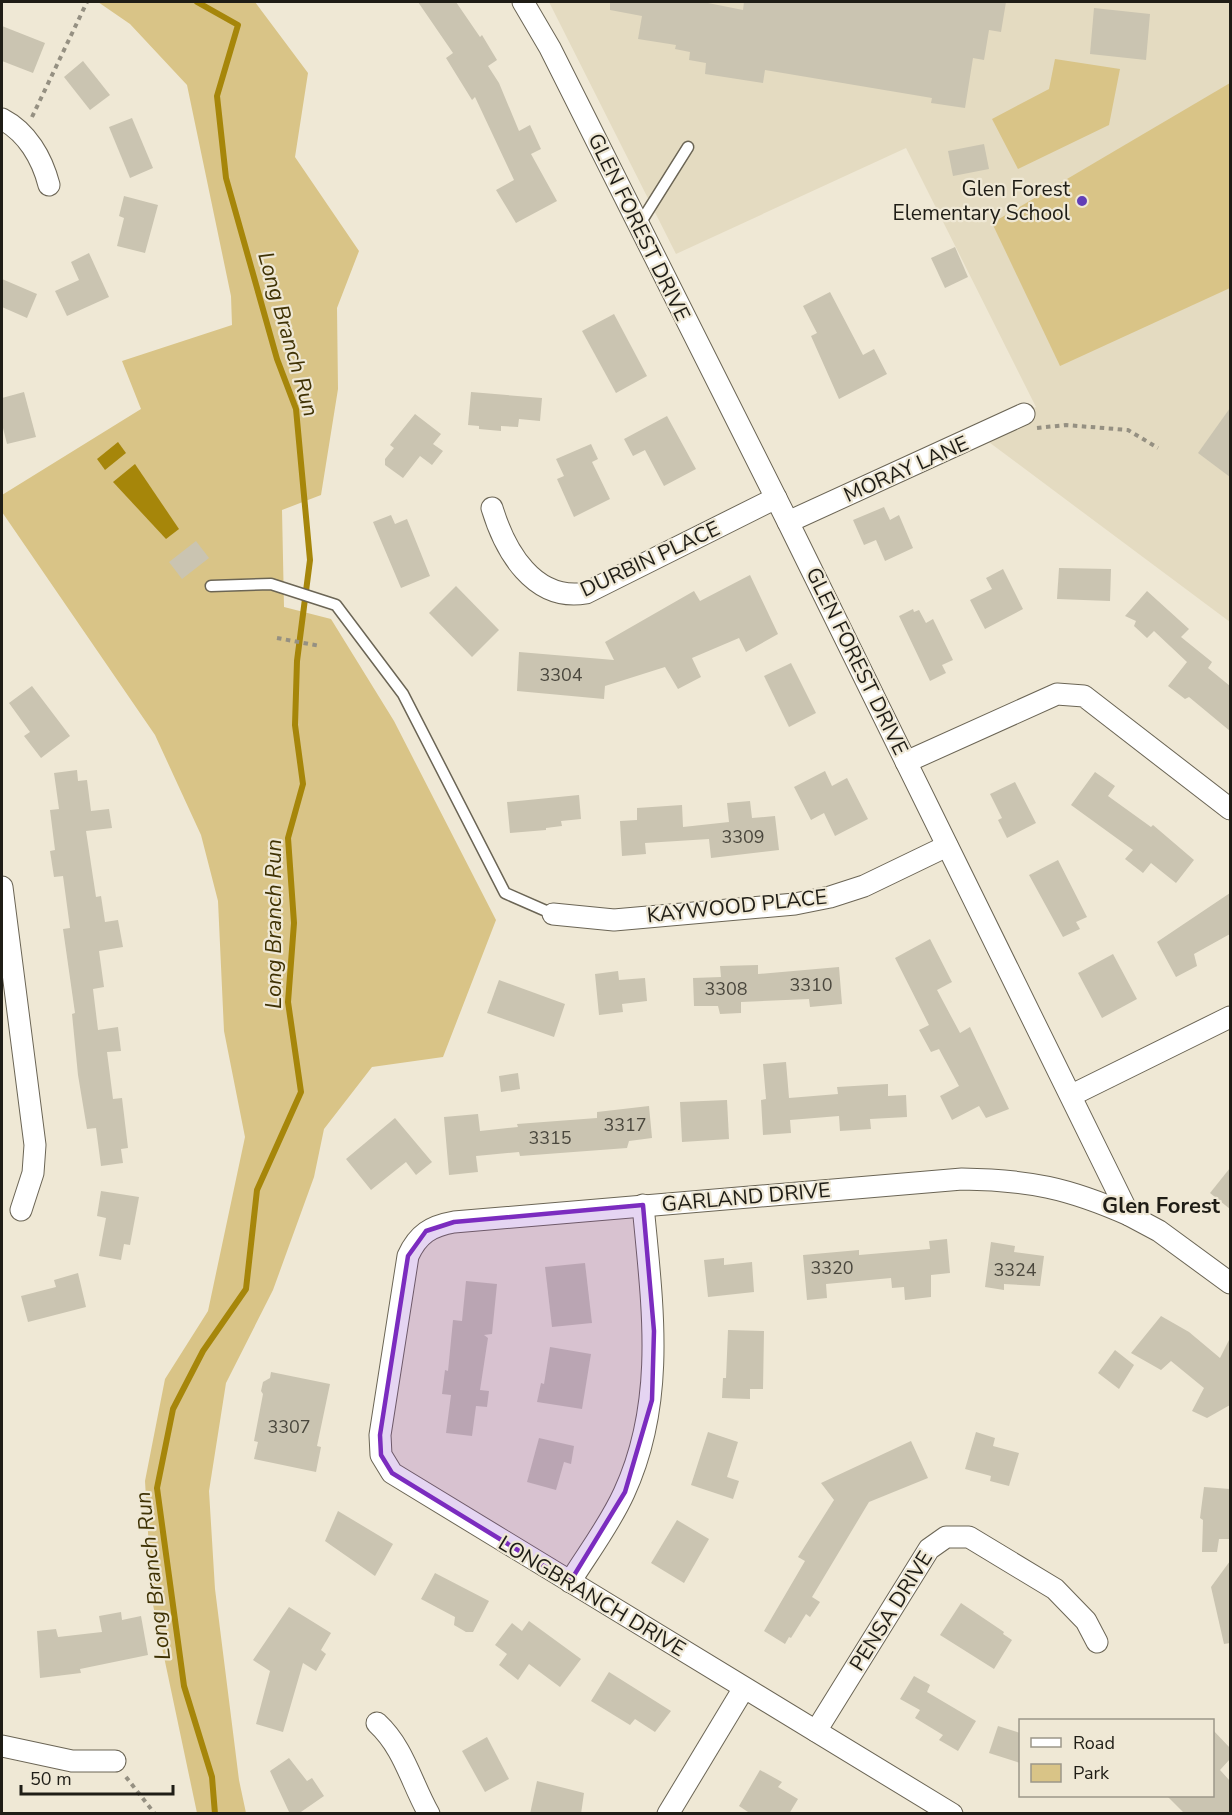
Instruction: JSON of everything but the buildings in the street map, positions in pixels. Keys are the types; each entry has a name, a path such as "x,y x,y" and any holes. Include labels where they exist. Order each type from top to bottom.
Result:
{"street":[{"name":"GLEN FOREST DRIVE","path":"523,2 550,48 788,522 1072,1095 1129,1215"},
{"path":"2,119 23,135 35,150 50,184"},
{"name":"MORAY LANE","path":"788,522 1024,414"},
{"name":"DURBIN PLACE","path":"492,508 499,531 511,554 529,575 539,584 559,593 573,595 586,593 776,498"},
{"path":"906,762 1057,694 1072,684 1084,696 1230,809"},
{"name":"KAYWOOD PLACE","path":"553,914 614,920 795,904 830,897 864,886 947,846"},
{"path":"2,887 35,1145 33,1173 21,1210"},
{"path":"1072,1095 1230,1017"},
{"name":"GARLAND DRIVE","path":"403,1292 408,1256 414,1244 426,1231 438,1225 643,1205 974,1179 1007,1180 1053,1186 1129,1215"},
{"path":"570,1582 625,1492 643,1440 652,1400 654,1331 643,1205"},
{"path":"1129,1215 1159,1231 1230,1283"},
{"name":"LONGBRANCH DRIVE","path":"403,1292 380,1435 385,1463 392,1473 952,1814"},
{"name":"PENSA DRIVE","path":"816,1731 929,1549 946,1537 969,1537 1055,1589 1086,1621 1097,1642"},
{"path":"668,1814 744,1688"},
{"path":"377,1722 401,1752 429,1814"},
{"path":"2,1746 72,1761 115,1761"}],"lane":[{"path":"639,225 688,147"},
{"path":"211,586 271,584 336,605 403,694 505,893 553,914"}],"path":[{"path":"23,135 87,2"},
{"path":"1024,414 1034,429 1066,425 1128,430 1158,448"},
{"path":"277,638 320,646"},
{"path":"115,1761 155,1814"}],"highlighted area":[{"path":"643,1205 654,1331 652,1400 625,1492 570,1582 392,1473 381,1455 380,1435 408,1256 426,1231 454,1222"}],"shaded area":[{"name":"Glen Forest Elementary School","path":"549,2 1230,2 1230,622 978,434 1036,407 906,148 676,254"},
{"path":"118,442 126,453 105,470 97,459"},
{"path":"135,464 179,529 166,539 113,482"}],"green space":[{"path":"98,2 255,2 308,73 295,157 359,251 337,308 338,389 321,495 282,510 284,607 331,619 394,721 496,920 443,1057 372,1067 324,1129 314,1177 273,1290 226,1383 209,1491 215,1589 239,1780 246,1813 197,1813 152,1600 145,1481 165,1379 208,1311 245,1137 224,1031 218,901 201,835 155,735 2,512 2,495 141,409 122,361 232,325 231,296 187,85 130,24"},
{"path":"1055,59 1120,69 1109,125 1018,169 992,119 1049,89"},
{"path":"1230,83 1230,288 1060,366 992,223"}],"waterway":[{"name":"Long Branch Run","path":"197,2 238,25 217,96 226,178 277,359 296,409 310,560 297,661 295,725 303,784 288,838 294,923 288,1002 301,1092 257,1190 246,1289 203,1351 173,1409 157,1488 184,1686 212,1777 215,1814"}],"place":[{"name":"Glen Forest Elementary School","path":"1082,201"}],"district":[{"name":"Glen Forest","path":"1161,1205"}]}
